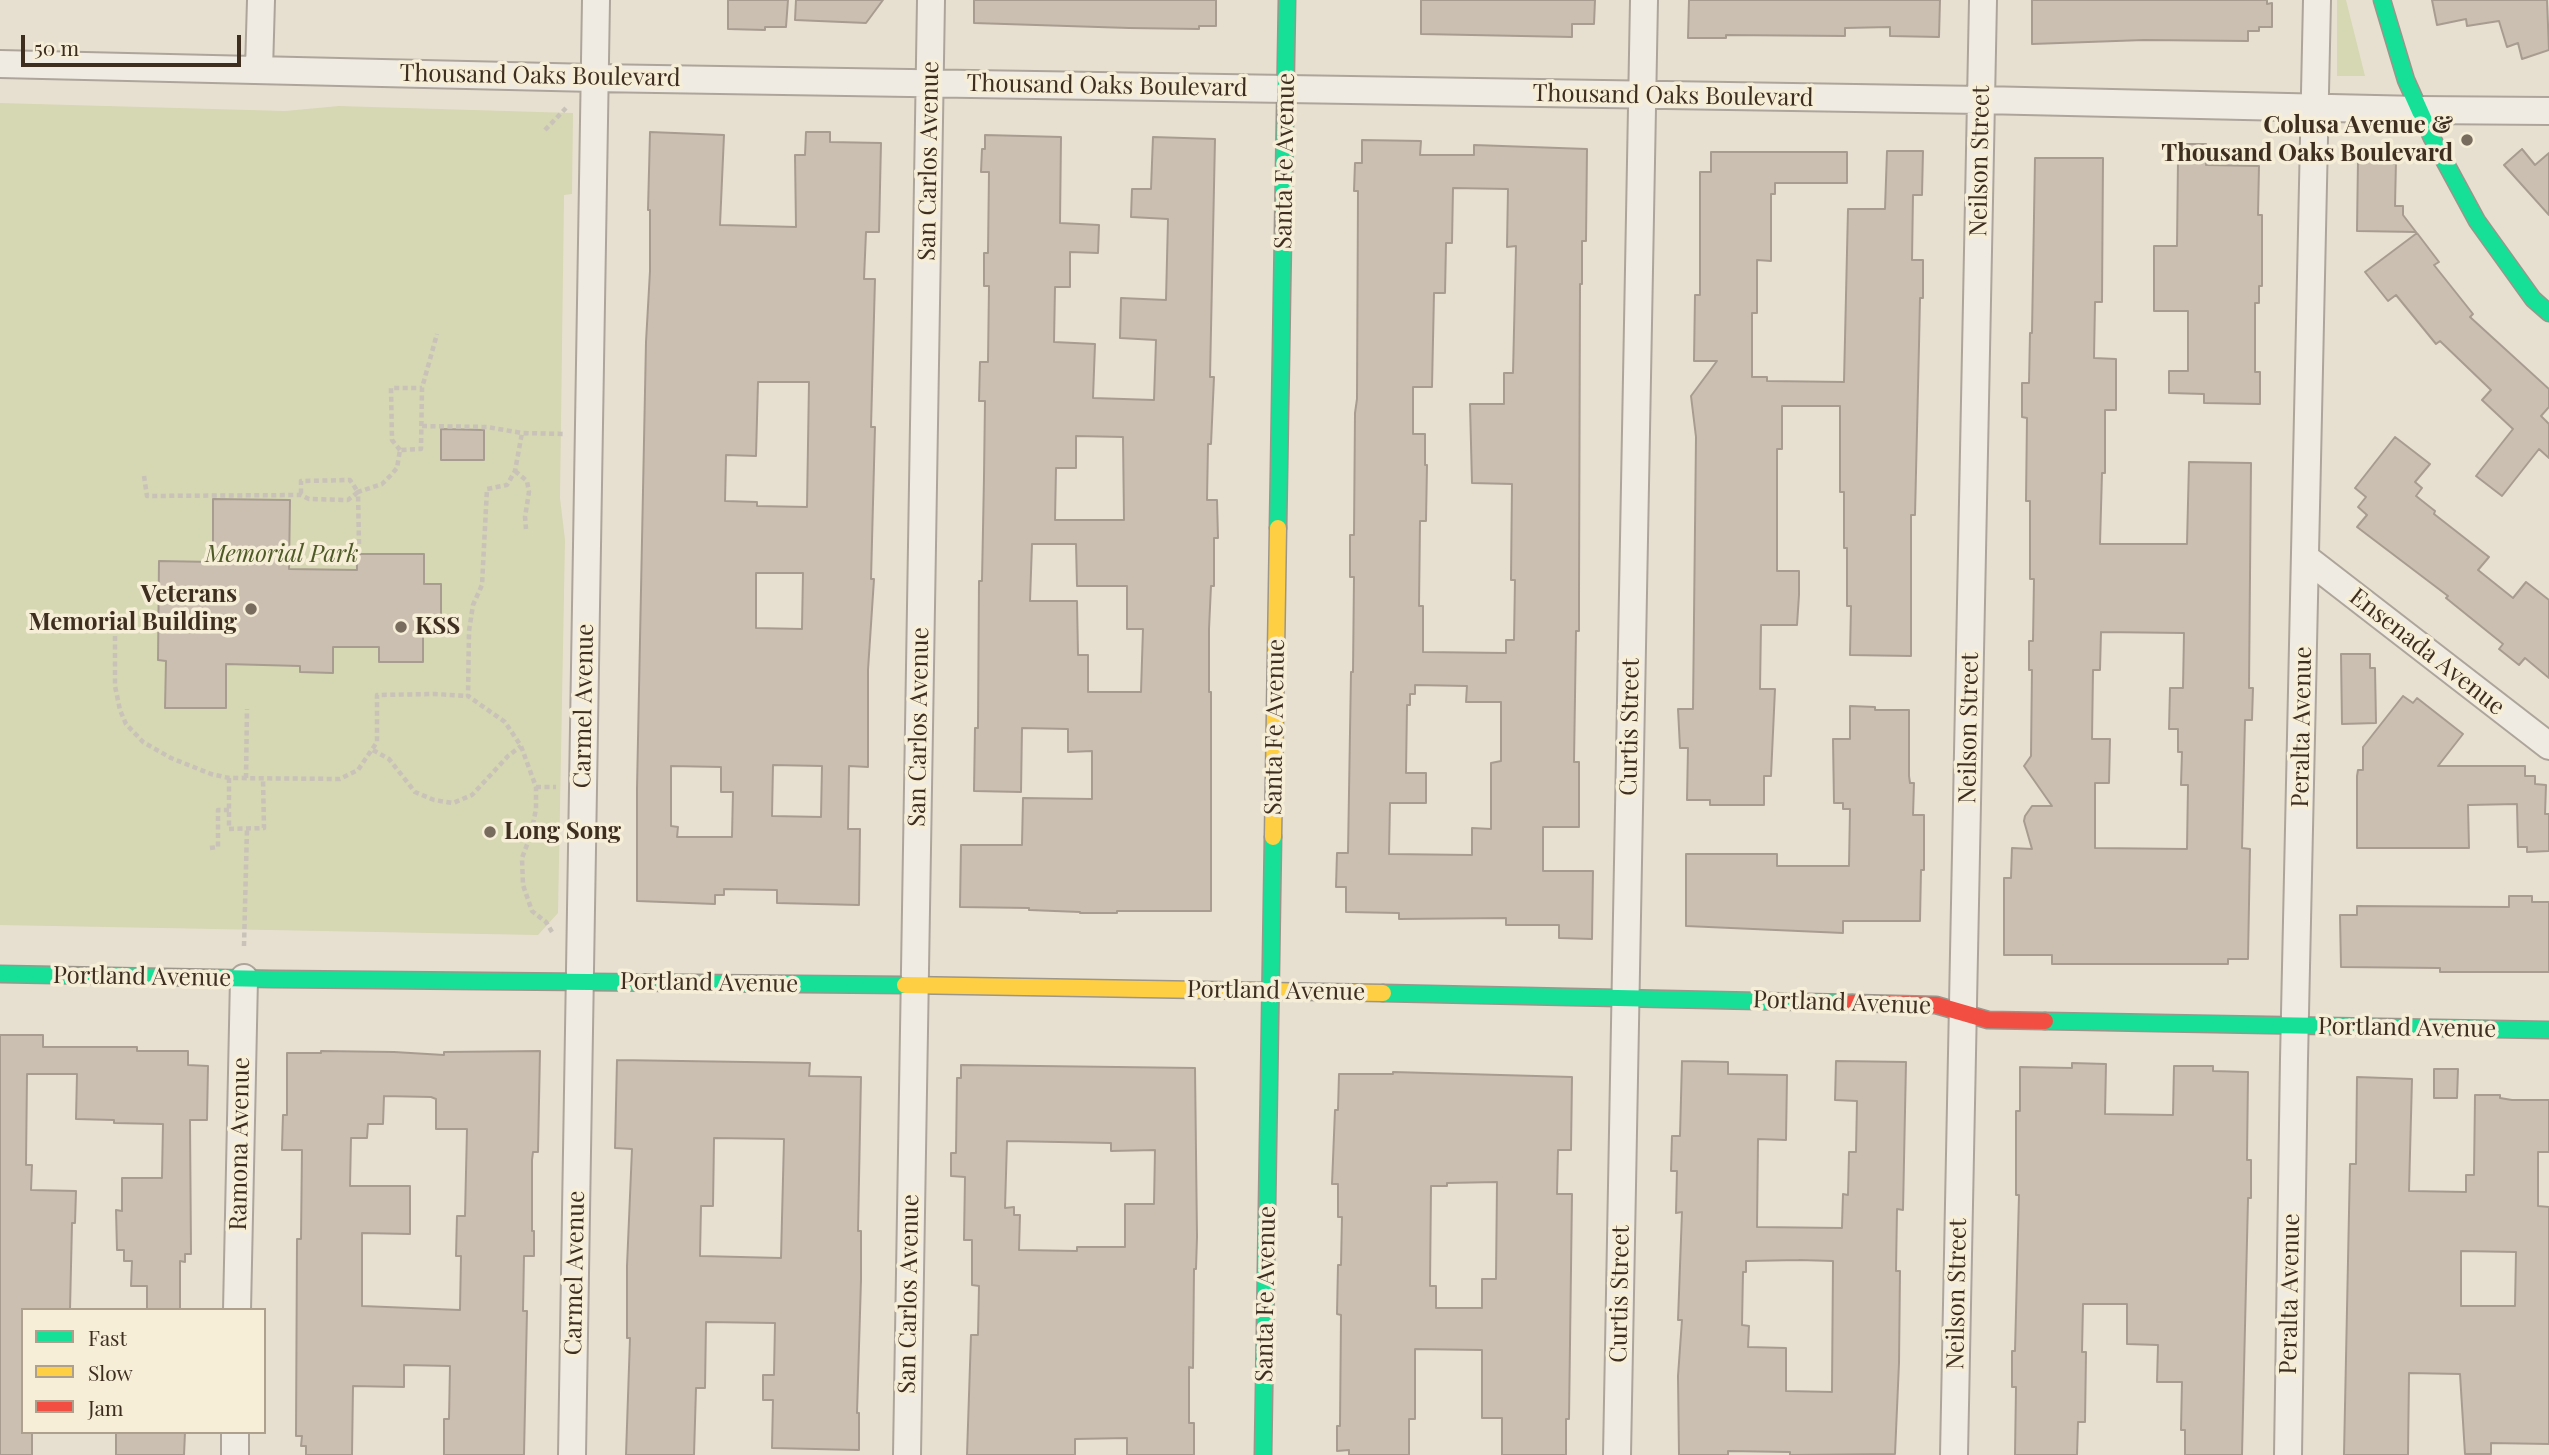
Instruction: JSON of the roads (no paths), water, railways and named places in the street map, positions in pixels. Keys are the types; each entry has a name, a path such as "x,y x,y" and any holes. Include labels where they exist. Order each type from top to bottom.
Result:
{"street":[{"path":"259,70 261,0"},
{"name":"Carmel Avenue","path":"572,1455 596,0"},
{"name":"San Carlos Avenue","path":"906,1455 932,0"},
{"name":"Santa Fe Avenue","path":"1263,1455 1287,0"},
{"name":"Curtis Street","path":"1617,1455 1644,0"},
{"name":"Neilson Street","path":"1954,1455 1983,0"},
{"name":"Peralta Avenue","path":"2288,1455 2294,1026 2316,0"},
{"path":"2382,0 2406,80 2477,221 2533,299 2549,313"},
{"name":"Thousand Oaks Boulevard","path":"0,64 594,78 2549,111"},
{"name":"Ensenada Avenue","path":"2306,558 2549,746"},
{"name":"Portland Avenue","path":"0,974 1626,997 1936,1005 1988,1020 2549,1030"},
{"name":"Ramona Avenue","path":"237,1308 244,978"},
{"path":"235,1434 235,1455"}],"place":[{"name":"Colusa Avenue & Thousand Oaks Boulevard","path":"2467,140"},
{"name":"Veterans Memorial Building","path":"251,609"},
{"name":"KSS","path":"401,627"},
{"name":"Long Song","path":"490,832"}],"park label":[{"name":"Memorial Park","path":"282,555"}]}
